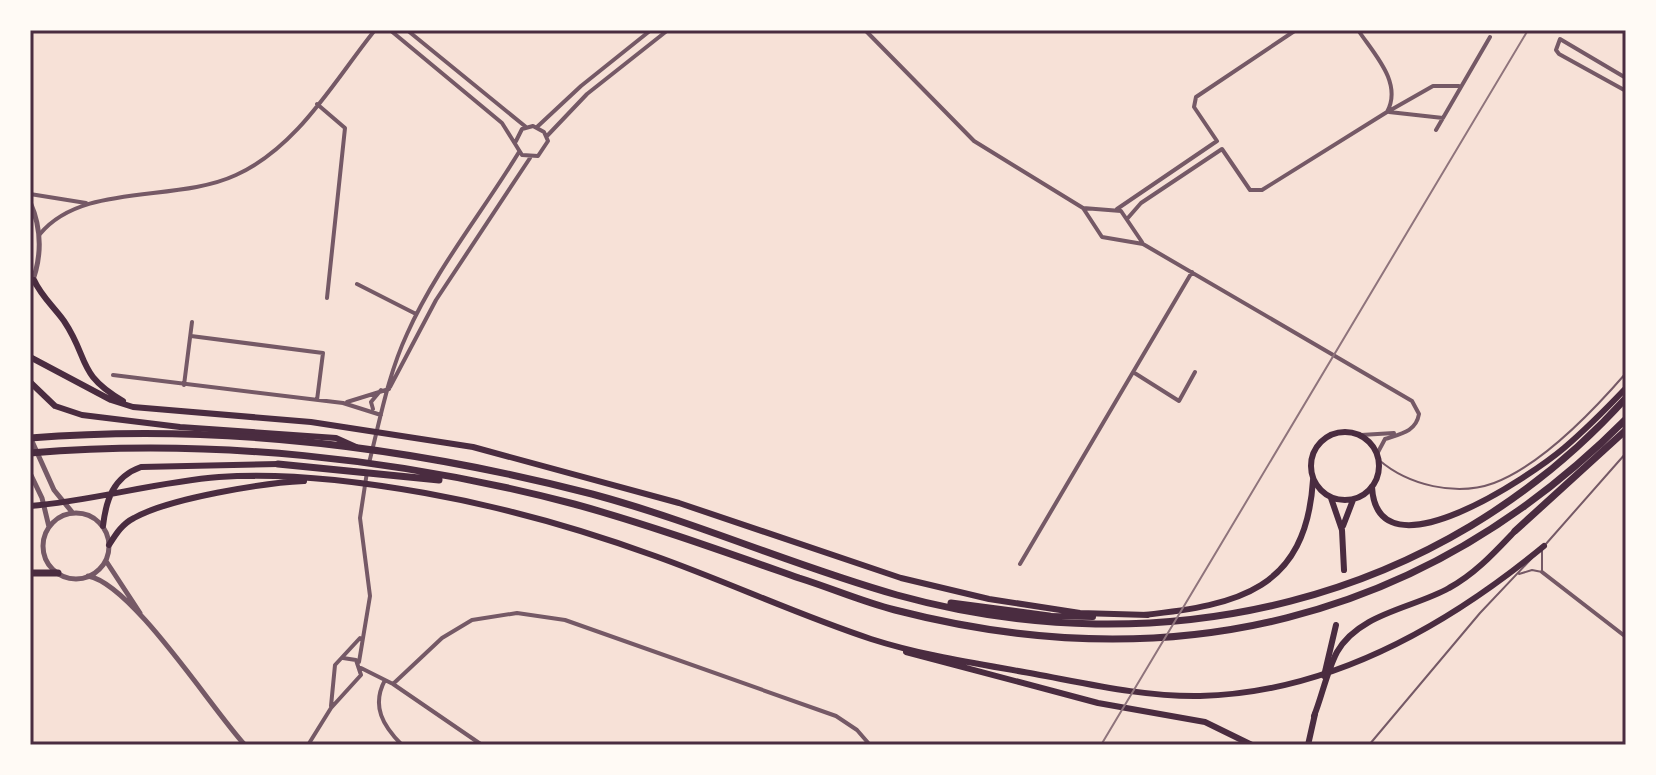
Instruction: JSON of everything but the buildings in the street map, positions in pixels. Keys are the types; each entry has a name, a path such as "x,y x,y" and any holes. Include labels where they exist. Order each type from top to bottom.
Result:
{"highway":[{"path":"30,438 234,437 359,448 503,473 595,495 897,595 987,616 1195,621 1311,596 1412,557 1455,534 1542,477 1626,398"},
{"path":"30,453 225,451 356,461 500,487 652,528 890,609 983,631 1076,641 1151,640 1254,626 1373,590 1463,547 1549,489 1626,419"},
{"path":"1515,531 1626,430"},
{"path":"278,464 500,487"},
{"path":"30,573 58,573"},
{"path":"897,595 1049,616"}],"main road":[{"path":"34,280 65,323 98,386 133,407"},
{"path":"32,357 111,400 133,407 311,422 473,447 679,503 901,578 1079,619"},
{"path":"30,382 55,406 82,415 180,427 336,438 359,448"},
{"path":"1049,616 1079,619 1148,615 1217,606 1255,590 1277,573 1294,551 1309,515 1313,480 1310,460 1321,441 1340,432 1361,435 1378,457 1372,487 1376,508 1383,517 1397,525 1414,526 1435,522 1487,499 1536,469 1563,448 1626,388"},
{"path":"103,526 113,488 133,470 149,466 278,464"},
{"path":"30,506 219,477 332,480 426,493 529,515 655,556 915,656 1098,703 1205,722 1252,745"},
{"path":"109,545 120,528 150,511 248,487 332,480"},
{"path":"1313,480 1331,498 1342,530 1344,570"},
{"path":"1342,530 1353,500 1372,487"},
{"path":"1331,498 1353,500"},
{"path":"1314,716 1338,651 1351,635 1377,619 1453,586 1487,560 1515,531"},
{"path":"883,643 1107,687 1164,695 1244,693 1304,680 1349,664 1451,615 1490,590 1544,546"},
{"path":"1308,745 1336,625"}],"street":[{"path":"30,194 88,203 193,189 238,175 291,136 376,30 390,30 502,123 516,141 519,152 530,158"},
{"path":"407,30 526,127 537,127 547,136"},
{"path":"537,127 581,86 651,30"},
{"path":"389,389 436,300 530,158 545,151 547,136 587,94 668,30"},
{"path":"865,30 974,141 1083,208 1096,223 1102,237 1125,230 1141,203 1222,149"},
{"path":"1296,30 1196,97 1194,107 1250,190 1262,190 1433,86 1459,86"},
{"path":"1358,30 1392,84 1393,102 1387,112"},
{"path":"1436,130 1490,37"},
{"path":"1626,78 1560,39 1556,50 1570,61 1626,91"},
{"path":"1570,61 1577,48"},
{"path":"317,104 345,128 327,298"},
{"path":"1387,112 1443,118"},
{"path":"516,141 526,127"},
{"path":"1083,208 1117,209 1217,141"},
{"path":"359,678 362,635 370,596 360,502 391,373 416,314 519,152"},
{"path":"30,202 40,234 34,280 30,288"},
{"path":"40,234 51,220 88,203"},
{"path":"1117,209 1125,230 1143,244 1412,401 1419,414 1412,429 1385,439 1378,457"},
{"path":"1096,223 1104,211"},
{"path":"1125,230 1143,244"},
{"path":"1020,564 1192,272"},
{"path":"357,284 416,314"},
{"path":"184,385 192,322"},
{"path":"191,336 323,353 317,400"},
{"path":"1133,372 1179,401 1195,372"},
{"path":"113,375 343,403 381,415"},
{"path":"343,403 382,388 389,389"},
{"path":"373,410 371,402 382,388"},
{"path":"1361,435 1401,433"},
{"path":"30,438 54,490 73,513"},
{"path":"30,473 42,498 49,527"},
{"path":"88,576 106,561 109,545 103,526 85,514 73,513 55,520 49,527 43,547 45,557 58,573 104,579 147,623"},
{"path":"106,561 147,623 245,745"},
{"path":"1542,572 1626,637"},
{"path":"393,684 442,638 472,620 517,613 565,620 836,716 857,730 870,745"},
{"path":"331,708 335,665 362,635"},
{"path":"343,658 393,684 482,745"},
{"path":"335,676 342,684 351,685"},
{"path":"309,745 331,708 351,685 359,678 377,676"},
{"path":"385,680 380,688 379,714 402,745"}],"lane":[{"path":"1378,457 1397,473 1434,487 1494,483 1564,434 1626,373"},
{"path":"1369,745 1470,625 1626,453"},
{"path":"1518,574 1532,570 1542,572 1540,562 1544,546"}],"railway":[{"path":"1101,745 1528,30"}]}
